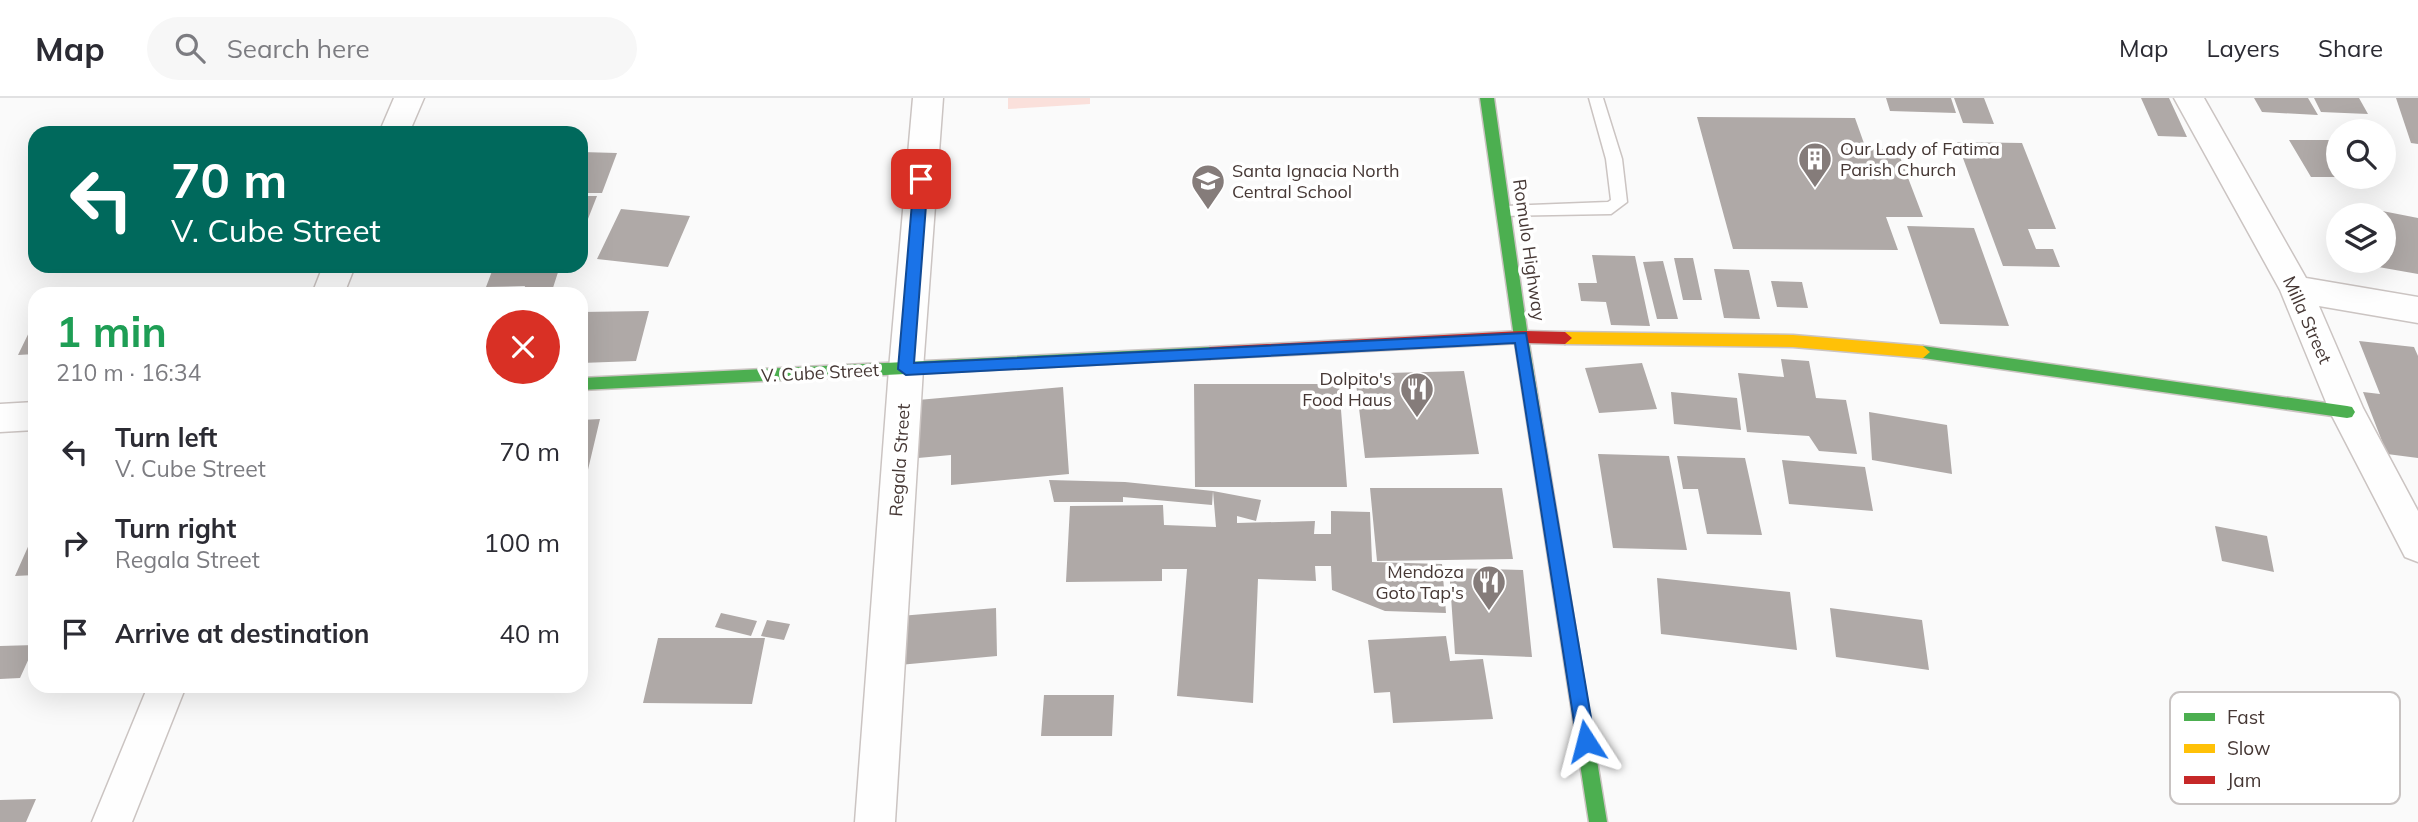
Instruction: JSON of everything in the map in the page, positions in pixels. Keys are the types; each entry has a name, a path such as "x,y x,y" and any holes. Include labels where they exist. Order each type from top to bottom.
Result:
{"main road":[{"name":"Romulo Highway","path":"1487,98 1521,337 1598,822"},
{"name":"V. Cube Street","path":"588,384 1521,337 1793,341 1950,354 2347,412"}],"street":[{"path":"397,126 409,98"},
{"name":"Regala Street","path":"875,822 906,369 928,98"},
{"name":"Milla Street","path":"2189,98 2296,289 2347,412 2418,545"},
{"path":"2296,289 2418,310"},
{"path":"0,418 28,416"},
{"path":"112,822 164,693"}],"lane":[{"path":"1505,212 1611,208 1619,202 1614,159 1596,98"}],"shaded area":[{"path":"1008,98 1090,98 1090,104 1008,109"}],"building":[{"path":"1886,98 1951,98 1956,113 1890,111"},
{"path":"1954,98 1984,98 1994,124 1963,123"},
{"path":"2141,98 2169,98 2187,137 2158,136"},
{"path":"2254,98 2308,98 2318,115 2262,112"},
{"path":"2314,98 2359,98 2368,114 2321,112"},
{"path":"2396,98 2418,98 2418,144 2411,143"},
{"name":"Our Lady of Fatima Parish Church","path":"1697,117 1855,118 1866,149 1897,149 1923,217 1886,217 1898,250 1733,249"},
{"path":"2289,140 2326,140 2326,177 2311,177"},
{"path":"1957,142 2022,143 2056,229 2028,229 2036,249 2053,249 2060,267 2003,266"},
{"path":"588,152 617,153 602,193 588,193"},
{"path":"588,196 597,196 588,219"},
{"path":"621,209 690,216 668,267 597,259"},
{"path":"2396,214 2418,218 2418,274 2396,270"},
{"path":"1907,226 1974,228 2009,326 1940,324"},
{"path":"1592,255 1635,256 1650,326 1611,325 1606,302 1581,301 1578,283 1597,283"},
{"path":"1674,258 1693,258 1702,300 1683,300"},
{"path":"1663,261 1678,319 1657,319 1643,262"},
{"path":"1714,269 1749,270 1760,319 1724,318"},
{"path":"491,273 558,273 553,287 486,287"},
{"path":"1771,281 1802,282 1808,308 1777,307"},
{"path":"649,311 636,361 588,363 588,312"},
{"path":"28,334 28,354 18,355"},
{"path":"2359,341 2414,347 2418,356 2418,458 2387,454 2363,392 2380,394"},
{"path":"1781,359 1809,361 1816,398 1846,400 1857,454 1819,451 1809,436 1747,432 1738,373 1784,377"},
{"path":"1642,363 1657,409 1599,413 1585,368"},
{"name":"Dolpito's Food Haus","path":"1464,371 1479,454 1365,458 1356,383 1389,383 1388,373"},
{"path":"1194,384 1339,384 1347,487 1195,487"},
{"path":"1063,387 1069,474 951,485 951,455 918,458 918,400"},
{"path":"1671,392 1737,398 1741,430 1674,424"},
{"path":"1869,412 1947,425 1952,474 1872,460"},
{"path":"600,419 588,470 588,420"},
{"path":"1598,454 1669,456 1687,550 1613,548"},
{"path":"1677,456 1745,458 1762,535 1707,534 1698,489 1683,489"},
{"path":"1782,460 1865,467 1873,511 1789,504"},
{"path":"1049,480 1125,482 1213,491 1212,505 1123,497 1123,502 1054,502"},
{"path":"1370,488 1502,488 1513,559 1377,561"},
{"path":"1213,491 1261,500 1256,521 1237,516 1237,523 1315,521 1314,534 1331,534 1331,511 1370,512 1372,562 1442,564 1446,613 1385,611 1332,590 1331,566 1315,566 1316,581 1258,579 1253,703 1177,696 1187,569 1162,569 1162,581 1066,582 1070,506 1163,505 1164,525 1216,527"},
{"path":"2215,526 2267,536 2274,572 2222,561"},
{"path":"28,547 28,575 15,576"},
{"name":"Mendoza Goto Tap's","path":"1449,568 1523,570 1532,657 1455,654"},
{"path":"1657,578 1790,592 1797,650 1661,634"},
{"path":"996,608 997,656 899,665 900,616"},
{"path":"1830,608 1922,620 1929,670 1836,657"},
{"path":"721,613 757,621 751,636 715,627"},
{"path":"767,620 790,624 784,640 761,636"},
{"path":"1446,636 1450,661 1483,659 1493,719 1393,723 1390,692 1374,693 1368,640"},
{"path":"658,638 765,638 752,704 643,703"},
{"path":"28,645 28,660 20,678 0,679 0,646"},
{"path":"1044,695 1114,695 1112,736 1041,736"},
{"path":"36,799 26,822 0,822 0,800"}],"traffic: fast":[{"path":"1487,98 1521,337 1598,822"},
{"path":"1923,352 2347,412"},
{"path":"588,384 1210,353"}],"traffic: slow":[{"path":"1565,338 1793,341 1923,352"}],"traffic: jam":[{"path":"1210,353 1521,337 1565,338"}],"place":[{"name":"Our Lady of Fatima Parish Church","path":"1815,189"},
{"name":"Santa Ignacia North Central School","path":"1208,211"},
{"name":"Dolpito's Food Haus","path":"1417,419"},
{"name":"Mendoza Goto Tap's","path":"1489,612"}],"route":[{"path":"921,179 906,369 1521,337 1586,741"}]}
